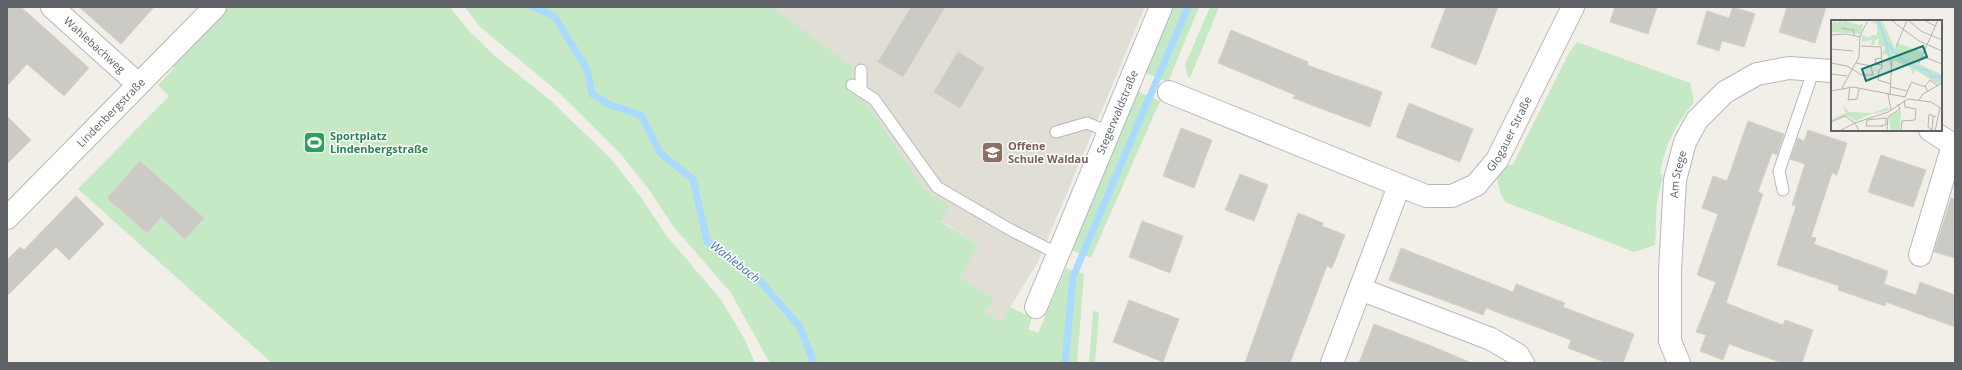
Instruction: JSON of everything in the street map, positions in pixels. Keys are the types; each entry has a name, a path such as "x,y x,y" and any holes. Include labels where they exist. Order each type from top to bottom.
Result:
{"street":[{"name":"Wahlebachweg","path":"52,7 138,84"},
{"name":"Lindenbergstraße","path":"7,218 215,7"},
{"name":"Stegerwaldstraße","path":"1036,307 1161,7"},
{"name":"Glogauer Straße","path":"1169,92 1426,196 1452,196 1476,185 1497,160 1573,7"},
{"name":"Am Stege","path":"1679,363 1670,340 1670,271 1675,180 1685,142 1697,120 1725,92 1757,74 1789,68 1823,70"},
{"path":"1920,255 1954,146 1932,131"},
{"path":"1332,363 1399,186"},
{"path":"1360,289 1491,339 1518,355 1523,363"}],"lane":[{"path":"861,70 857,88 874,99 937,187 1009,229 1058,254"},
{"name":"Am Stege","path":"1783,190 1779,171 1823,70"},
{"path":"1056,132 1086,123 1109,132"}],"shaded area":[{"name":"Offene Schule Waldau","path":"772,7 1145,7 1038,262 1001,322 985,312 993,299 960,278 979,246 940,220 948,206 925,190 874,114"}],"green space":[{"name":"Sportplatz Lindenbergstraße","path":"225,7 450,7 470,32 495,56 550,100 611,159 640,196 666,235 722,301 745,340 755,363 272,363 78,189 169,96 158,85 174,68 170,63"},
{"path":"465,7 772,7 852,67 852,90 874,114 925,190 949,206 940,221 979,246 960,278 994,299 985,312 1001,322 1010,307 1032,318 1028,329 1038,333 1066,268 1084,274 1077,363 770,363 731,293 673,226 648,188 619,152 557,91 479,26"},
{"path":"1174,7 1199,7 1168,82 1146,73 1153,55 1153,48 1163,32 1166,19"},
{"path":"1210,7 1219,7 1190,78 1187,76 1185,65"},
{"path":"1577,42 1690,83 1694,102 1672,135 1662,163 1660,173 1663,176 1657,202 1655,245 1634,252 1505,202 1500,192 1497,179 1504,167 1513,164 1569,53"},
{"path":"1137,91 1160,101 1091,258 1071,250"},
{"path":"1093,312 1099,312 1095,363 1089,363"}],"building":[{"path":"7,7 21,7 89,68 64,96 27,64 7,86"},
{"path":"79,7 154,7 121,44"},
{"path":"911,7 945,7 903,77 878,62"},
{"path":"1446,7 1498,7 1476,65 1431,47"},
{"path":"1615,7 1657,7 1648,34 1610,22"},
{"path":"1733,7 1755,14 1744,47 1722,41 1719,51 1697,44 1707,11 1729,18"},
{"path":"1787,7 1826,7 1815,43 1779,32"},
{"path":"1231,30 1308,62 1307,65 1382,92 1370,127 1293,98 1295,95 1218,63"},
{"path":"958,52 984,68 960,108 934,92"},
{"path":"1409,103 1473,129 1460,162 1396,137"},
{"path":"7,116 31,140 7,164"},
{"path":"1748,121 1784,134 1777,155 1772,153 1758,192 1763,194 1726,303 1783,325 1785,320 1813,330 1802,363 1782,363 1729,344 1723,360 1700,351 1706,335 1696,332 1716,282 1697,275 1718,214 1702,208 1713,176 1727,181"},
{"path":"1181,128 1212,140 1194,188 1163,176"},
{"path":"1808,130 1847,143 1837,175 1832,173 1811,237 1816,238 1814,244 1888,271 1884,284 1916,295 1920,282 1955,295 1955,327 1886,302 1885,306 1838,290 1839,286 1777,265 1796,206 1792,205 1805,164 1790,159 1798,138 1804,141"},
{"path":"1881,155 1926,170 1913,207 1868,192"},
{"path":"140,161 204,218 185,239 161,217 147,233 107,198"},
{"path":"1240,174 1268,185 1254,221 1225,210"},
{"path":"76,196 104,224 69,260 56,247 7,296 7,260 20,247 24,250"},
{"path":"1951,198 1955,199 1955,258 1934,252"},
{"path":"1298,213 1323,223 1322,226 1345,235 1332,268 1327,266 1290,363 1245,363"},
{"path":"1142,221 1183,236 1170,273 1129,257"},
{"path":"1401,248 1513,292 1516,284 1565,303 1563,307 1634,334 1623,363 1607,363 1568,348 1571,340 1486,308 1483,315 1389,280"},
{"path":"1129,300 1179,319 1163,362 1113,342"},
{"path":"1374,324 1434,347 1469,363 1359,363"}],"waterway":[{"name":"Wahlebach","path":"534,7 554,16 587,69 592,94 610,105 641,115 660,153 693,179 707,241 761,282 800,327 814,363"},
{"path":"1065,363 1073,277 1188,7"}],"place":[{"name":"Sportplatz Lindenbergstraße","path":"314,142"},
{"name":"Offene Schule Waldau","path":"992,152"}]}
